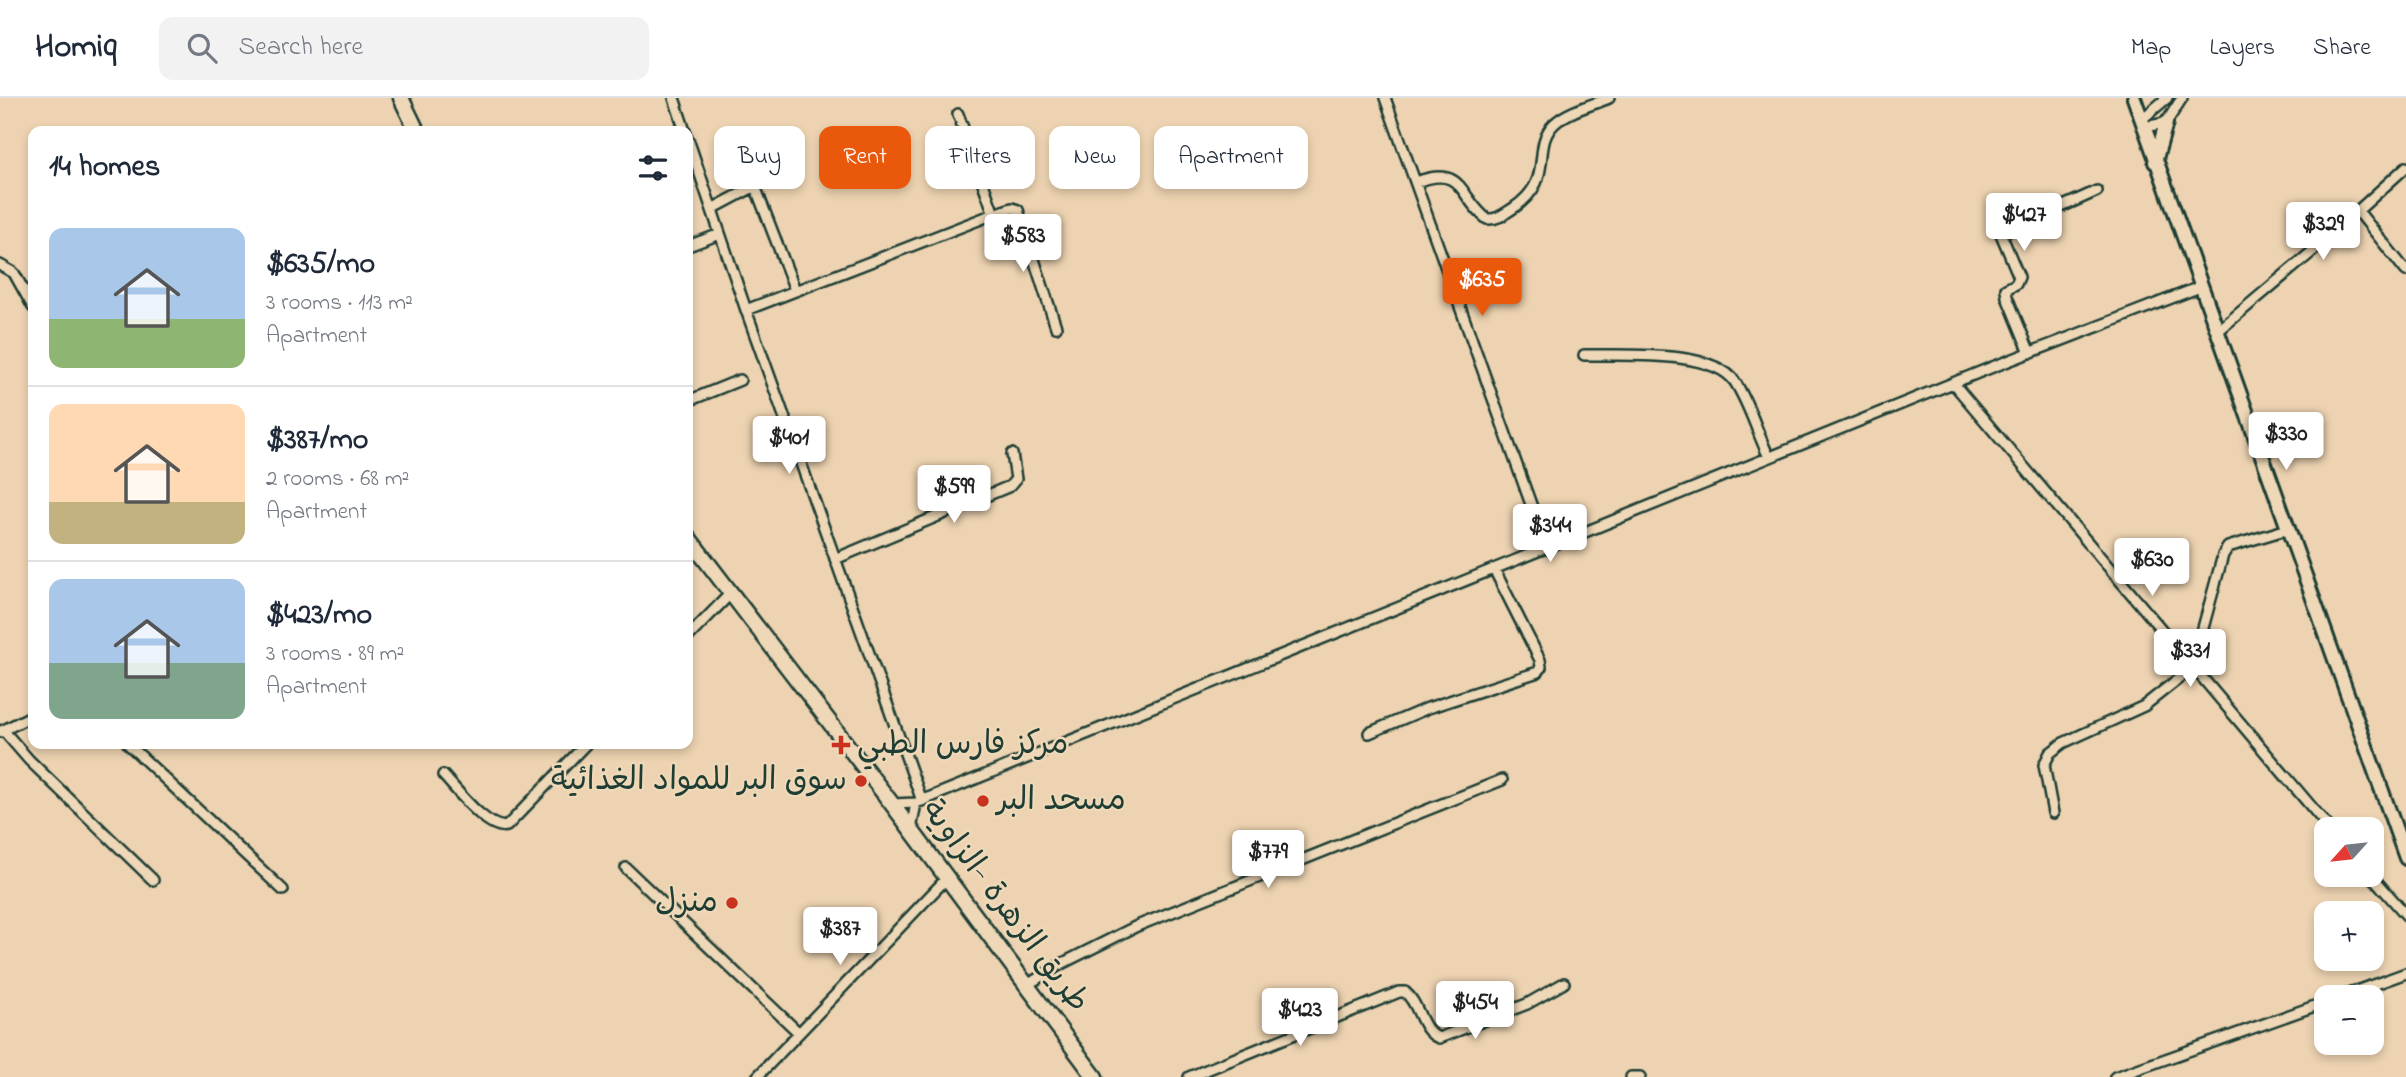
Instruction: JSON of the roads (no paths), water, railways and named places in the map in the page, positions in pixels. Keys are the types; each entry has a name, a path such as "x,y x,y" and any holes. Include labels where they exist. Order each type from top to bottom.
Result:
{"main road":[{"path":"401,98 415,126"},
{"name":"طريق الزهرة -الزاوية","path":"693,544 892,804 1095,1077"}],"street":[{"path":"674,98 680,126"},
{"path":"1385,98 1547,549"},
{"path":"1416,182 1429,177 1452,178 1464,189 1482,215 1487,219 1496,218 1525,200 1533,191 1542,170 1545,142 1555,123 1609,98"},
{"path":"2134,98 2155,163 2218,331 2406,858"},
{"path":"2142,123 2167,98"},
{"path":"2155,163 2166,123 2182,98"},
{"path":"958,114 994,214"},
{"path":"2142,123 2166,123"},
{"path":"693,154 919,802 911,830"},
{"path":"2218,331 2406,167"},
{"path":"712,209 749,189"},
{"path":"756,189 795,290"},
{"path":"2030,353 2007,297 2006,289 2015,284 2019,277 2001,234 2097,191"},
{"path":"746,310 1012,208 1018,209 1056,327"},
{"path":"2358,211 2406,271"},
{"path":"693,244 720,234"},
{"path":"0,265 13,273 28,298"},
{"path":"892,804 919,802 1953,383 2200,287"},
{"path":"1584,355 1689,359 1716,366 1734,380 1769,457"},
{"path":"693,399 740,380"},
{"path":"1953,383 2320,817"},
{"path":"835,559 1010,486 1016,479 1012,454"},
{"path":"2053,813 2044,765 2050,754 2063,743 2144,706 2192,668 2222,555 2228,547 2288,530"},
{"path":"1369,733 1429,708 1538,672 1540,660 1494,569"},
{"path":"693,632 730,594"},
{"path":"28,718 1,731 153,880"},
{"path":"133,749 283,890"},
{"path":"443,775 473,807 494,826 500,828 507,826 581,749"},
{"path":"1027,985 1137,926 1502,780"},
{"path":"626,868 799,1033"},
{"path":"757,1077 946,879"},
{"path":"2382,887 2406,915"},
{"path":"2373,985 2406,973"},
{"path":"1189,1077 1399,992 1410,996 1427,1029 1439,1038 1527,1004 1564,983"},
{"path":"2115,1077 2314,1006"},
{"path":"1631,1077 1640,1077"}],"place":[{"name":"مركز فارس الطبي","path":"841,745"},
{"name":"سوق البر للمواد الغذائية","path":"861,781"},
{"name":"مسحد البر","path":"983,801"},
{"name":"منزل","path":"732,903"}]}
